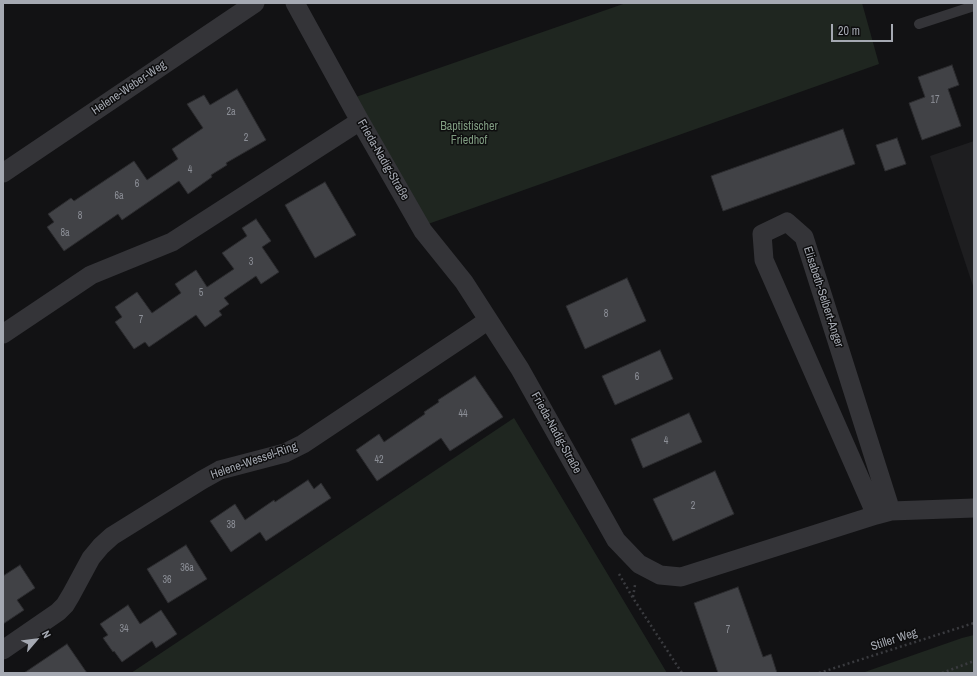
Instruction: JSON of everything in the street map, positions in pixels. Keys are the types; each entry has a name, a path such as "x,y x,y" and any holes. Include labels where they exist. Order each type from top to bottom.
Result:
{"street":[{"name":"Helene-Weber-Weg","path":"3,173 255,3"},
{"name":"Frieda-Nadig-Straße","path":"296,3 360,121 423,231 464,282 520,369 616,540 639,564 660,575 681,577 884,513 974,508"},
{"path":"3,334 91,275 172,242 360,121"},
{"name":"Elisabeth-Selbert-Anger","path":"787,222 804,237 884,513 764,260 762,234 787,222"},
{"name":"Helene-Wessel-Ring","path":"3,650 58,612 65,605 91,558 112,536 220,470 285,453 303,444 488,320"}],"lane":[{"path":"919,24 974,6"}],"path":[{"name":"Stiller Weg","path":"819,673 974,623"},
{"path":"942,673 974,661"}],"shaded area":[{"path":"974,141 974,289 930,156"}],"green space":[{"name":"Baptistischer Friedhof","path":"626,3 862,3 879,64 428,224 353,98"},
{"path":"514,418 667,673 131,673"},
{"path":"974,635 974,673 862,673 962,638"}],"building":[{"path":"952,65 959,85 948,89 961,126 922,140 909,103 925,97 918,77"},
{"path":"237,89 266,140 226,163 227,165 211,175 212,177 188,194 179,181 122,220 118,214 64,251 47,227 54,222 48,214 71,198 74,201 134,161 147,180 178,159 172,149 203,128 187,104 204,95 210,105"},
{"path":"843,129 855,164 723,211 711,176"},
{"path":"897,138 906,164 885,171 876,145"},
{"path":"325,182 356,235 315,258 285,205"},
{"path":"256,219 271,241 262,247 279,272 261,284 256,276 224,298 229,304 219,311 222,315 205,327 196,315 149,347 145,342 134,349 115,322 122,317 115,307 137,292 152,313 181,293 175,284 196,270 207,287 234,269 222,253 247,236 242,228"},
{"path":"627,278 646,321 585,349 566,306"},
{"path":"660,350 673,379 615,405 602,376"},
{"path":"475,376 503,417 450,451 441,438 377,481 356,450 379,434 384,442 425,414 424,412 439,402 438,400"},
{"path":"689,413 702,442 643,468 631,439"},
{"path":"715,471 734,514 673,541 653,499"},
{"path":"308,480 314,489 321,483 331,498 266,541 260,532 231,552 210,521 235,504 245,520 274,500 275,502"},
{"path":"186,545 207,579 168,603 147,569"},
{"path":"20,565 35,588 17,600 24,610 3,624 3,576"},
{"path":"738,587 763,657 771,654 777,673 718,673 694,603"},
{"path":"128,605 140,624 161,610 177,634 156,648 152,641 122,662 103,638 108,635 100,624"},
{"path":"67,644 87,673 24,673"}]}
